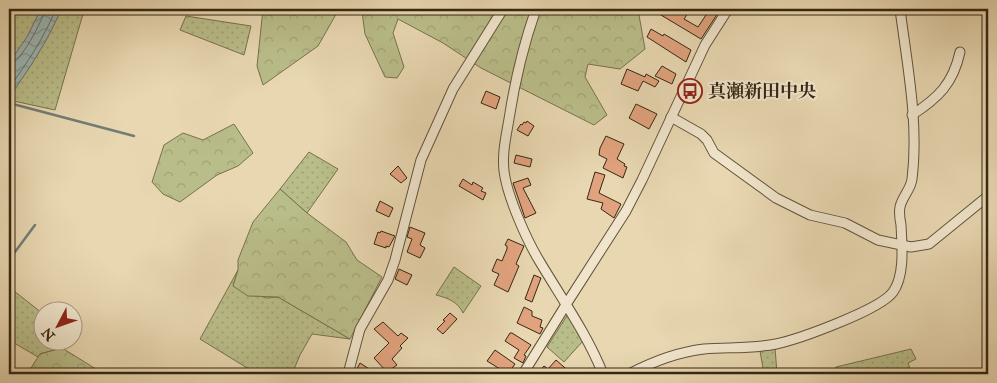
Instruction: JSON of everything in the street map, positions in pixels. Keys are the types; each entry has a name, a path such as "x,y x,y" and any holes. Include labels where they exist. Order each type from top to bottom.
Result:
{"street":[{"path":"348,374 360,329 388,280 395,260 421,160 452,89 503,9"},
{"path":"536,9 520,60 514,89 504,142 504,173 509,192 529,244 567,303 604,374"},
{"path":"523,374 626,211 705,46 728,9"},
{"path":"629,374 645,366 685,352 750,347 796,339 875,307 892,294 901,268 900,207 912,181 912,115 900,9"},
{"path":"982,9 988,12"},
{"path":"912,115 933,101 948,83 956,68 960,52"},
{"path":"671,117 701,134 707,140 714,153 776,198 810,215 845,223 878,240 902,246 929,244 988,196"}],"green space":[{"path":"15,9 41,9 27,37 9,63 9,22"},
{"path":"61,9 80,9 78,12 83,14 55,110 9,100 9,97 44,44"},
{"path":"263,9 339,9 318,46 263,85 257,66"},
{"path":"356,9 635,9 639,15 645,49 620,69 588,64 585,77 607,115 594,125 481,68 443,43 398,19 393,33 404,67 397,78 385,77 365,34 362,12"},
{"path":"186,16 251,26 244,55 180,30"},
{"path":"234,124 253,153 238,166 217,175 180,202 163,194 152,182 164,145 183,133 203,140"},
{"path":"309,152 338,169 307,213 280,189"},
{"path":"280,189 307,213 346,242 357,260 382,277 350,339 278,297 248,296 233,286 238,270 238,260 253,222"},
{"path":"454,267 481,286 463,313 452,301 436,295"},
{"path":"238,270 233,286 266,298 278,297 350,339 312,334 292,374 257,374 200,339"},
{"path":"9,287 32,305 32,350 54,350 40,354 38,357 9,340"},
{"path":"568,314 583,341 564,362 547,347"},
{"path":"775,347 777,374 764,374 760,351"},
{"path":"911,349 916,359 908,363 912,374 835,374 834,372 836,367"},
{"path":"55,350 65,350 104,374 27,374 40,354"}],"water":[{"path":"41,9 61,9 38,55 9,97 9,63 27,37"}],"building":[{"path":"651,9 691,9 684,19 698,27 710,9 718,13 701,39"},
{"path":"651,29 663,36 664,34 691,50 686,62 647,37"},
{"path":"662,66 676,74 672,84 655,76"},
{"path":"627,69 645,77 646,74 659,81 655,87 643,81 638,91 621,84"},
{"path":"486,91 500,97 496,109 481,103"},
{"path":"636,104 657,114 649,129 629,118"},
{"path":"527,121 534,126 528,136 517,130 521,124"},
{"path":"606,136 624,144 617,159 627,167 623,178 603,168 607,159 599,155"},
{"path":"516,155 532,159 530,167 514,163"},
{"path":"398,166 407,178 401,183 390,174"},
{"path":"595,172 605,175 599,193 621,204 614,218 601,209 603,203 587,199"},
{"path":"528,178 531,185 523,188 536,213 525,218 513,183"},
{"path":"463,179 472,185 473,182 483,188 481,191 486,193 483,200 459,186"},
{"path":"380,201 393,208 389,217 376,211"},
{"path":"410,227 425,233 420,245 425,248 420,258 407,252 412,239 407,237"},
{"path":"381,231 395,236 389,247 386,246 386,248 374,244 378,232 380,233"},
{"path":"508,239 524,246 516,264 519,266 508,292 494,285 499,274 492,271 497,259 502,261 507,249 505,245"},
{"path":"399,269 412,275 407,285 395,279"},
{"path":"534,275 541,278 532,302 525,299"},
{"path":"524,307 532,311 532,316 542,320 540,327 543,328 540,334 517,323"},
{"path":"450,313 457,319 443,334 437,329"},
{"path":"383,322 398,336 401,333 408,338 400,346 402,348 392,359 397,365 387,372 374,358 389,343 374,329"},
{"path":"510,333 531,345 524,355 526,356 523,363 514,358 519,350 505,341"},
{"path":"495,350 515,364 508,374 487,361"},
{"path":"556,360 572,374 537,374 544,366 548,369"},
{"path":"360,363 377,374 354,374"}],"waterway":[{"path":"9,103 134,136"},
{"path":"9,260 35,225"}],"place":[{"name":"真瀬新田中央","path":"690,91"}]}
